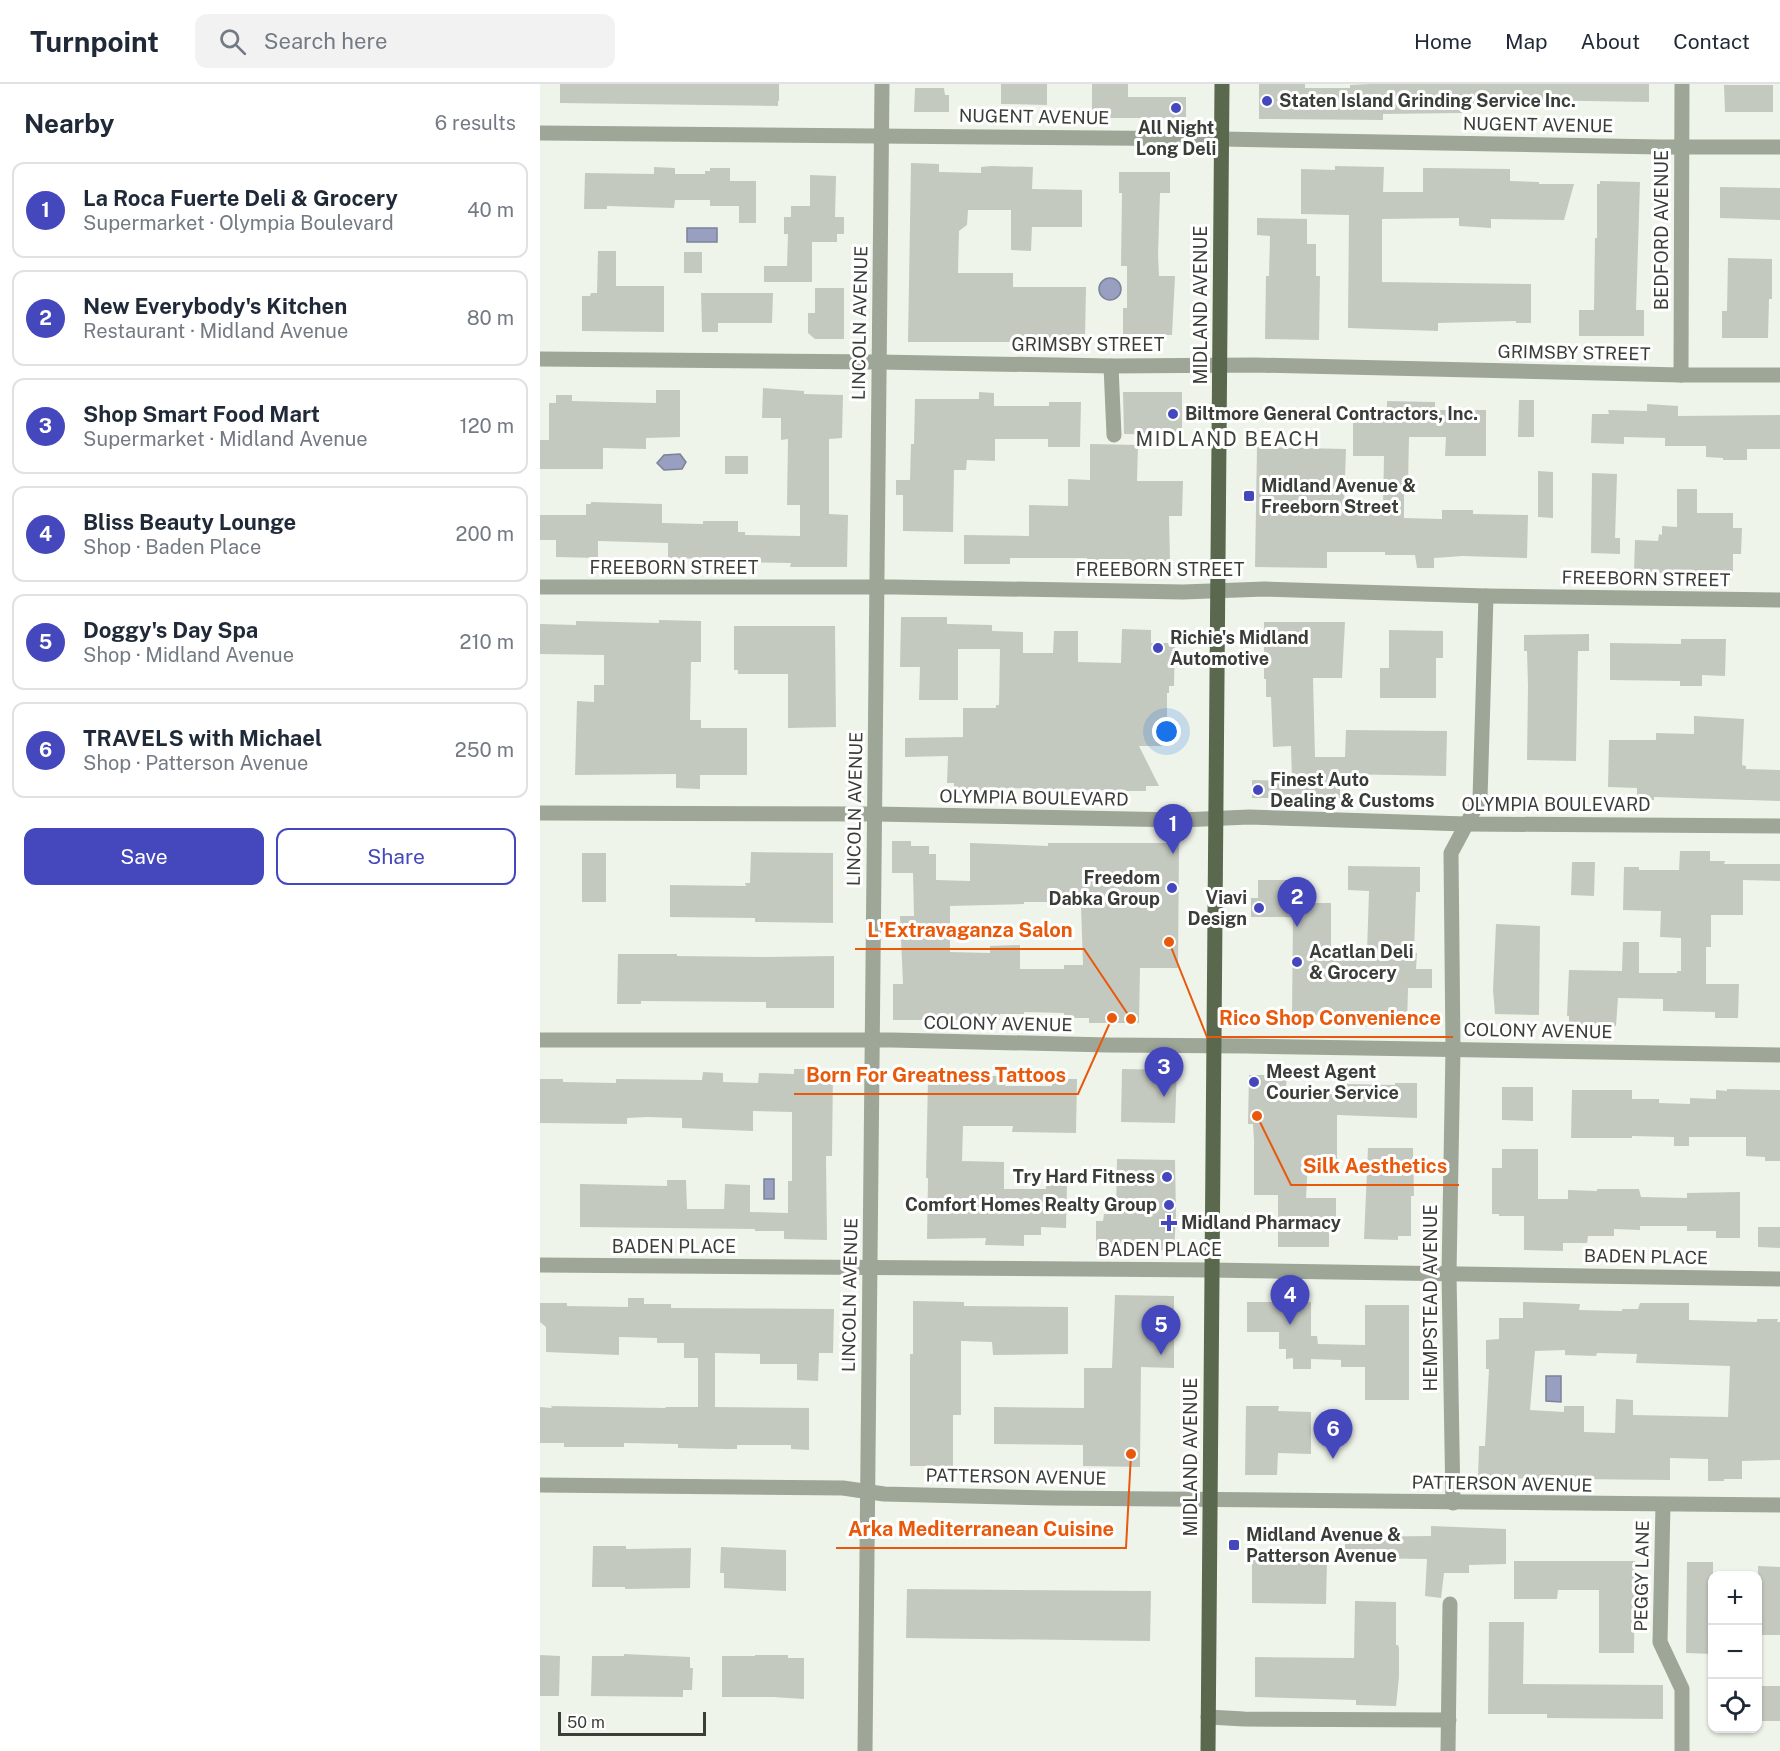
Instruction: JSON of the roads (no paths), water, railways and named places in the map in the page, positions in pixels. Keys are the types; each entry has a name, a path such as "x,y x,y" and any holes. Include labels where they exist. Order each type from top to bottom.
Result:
{"main road":[{"name":"MIDLAND AVENUE","path":"1208,1751 1222,84"}],"street":[{"name":"LINCOLN AVENUE","path":"865,1751 882,84"},
{"name":"BEDFORD AVENUE","path":"1681,375 1682,84"},
{"name":"NUGENT AVENUE","path":"540,133 881,135 1780,147"},
{"name":"GRIMSBY STREET","path":"540,359 1111,366 1219,365 1780,375"},
{"path":"1111,366 1114,435"},
{"name":"FREEBORN STREET","path":"540,587 878,587 1183,592 1265,589 1486,596 1780,600"},
{"name":"HEMPSTEAD AVENUE","path":"1453,1503 1449,1274 1453,1049 1451,854 1480,799 1486,596"},
{"name":"OLYMPIA BOULEVARD","path":"540,813 875,814 1169,820 1249,817 1466,824 1780,826"},
{"name":"COLONY AVENUE","path":"540,1040 872,1040 1108,1046 1213,1045 1780,1055"},
{"name":"BADEN PLACE","path":"540,1265 1211,1270 1780,1279"},
{"name":"PATTERSON AVENUE","path":"540,1485 843,1488 884,1494 1052,1498 1780,1505"},
{"name":"PEGGY LANE","path":"1664,1504 1660,1642 1682,1689 1682,1751"},
{"path":"1448,1751 1450,1604"},
{"path":"1208,1717 1449,1720"}],"water":[{"path":"687,228 717,228 717,242 687,242"},
{"path":"1110,278 1118,281 1121,289 1118,297 1110,300 1102,297 1099,289 1102,281"},
{"path":"680,454 686,462 682,469 664,470 657,463 664,455"},
{"path":"764,1179 774,1179 774,1199 764,1199"},
{"path":"1546,1376 1561,1376 1561,1402 1546,1401"}],"place":[{"name":"Staten Island Grinding Service Inc.","path":"1267,101"},
{"name":"All Night Long Deli","path":"1176,108"},
{"name":"Biltmore General Contractors, Inc.","path":"1173,414"},
{"name":"Midland Avenue & Freeborn Street","path":"1249,496"},
{"name":"Richie's Midland Automotive","path":"1158,648"},
{"name":"Finest Auto Dealing & Customs","path":"1258,790"},
{"name":"La Roca Fuerte Deli & Grocery","path":"1173,854"},
{"name":"Freedom Dabka Group","path":"1172,888"},
{"name":"Viavi Design","path":"1259,908"},
{"name":"New Everybody's Kitchen","path":"1297,927"},
{"name":"Rico Shop Convenience","path":"1169,942"},
{"name":"Acatlan Deli & Grocery","path":"1297,962"},
{"name":"Born For Greatness Tattoos","path":"1112,1018"},
{"name":"L'Extravaganza Salon","path":"1131,1019"},
{"name":"Meest Agent Courier Service","path":"1254,1082"},
{"name":"Shop Smart Food Mart","path":"1164,1097"},
{"name":"Silk Aesthetics","path":"1257,1116"},
{"name":"Try Hard Fitness","path":"1167,1177"},
{"name":"Comfort Homes Realty Group","path":"1169,1205"},
{"name":"Midland Pharmacy","path":"1169,1223"},
{"name":"Bliss Beauty Lounge","path":"1290,1325"},
{"name":"Doggy's Day Spa","path":"1161,1355"},
{"name":"Arka Mediterranean Cuisine","path":"1131,1454"},
{"name":"TRAVELS with Michael","path":"1333,1459"},
{"name":"Midland Avenue & Patterson Avenue","path":"1234,1545"}],"district":[{"name":"MIDLAND BEACH","path":"1228,439"}]}
